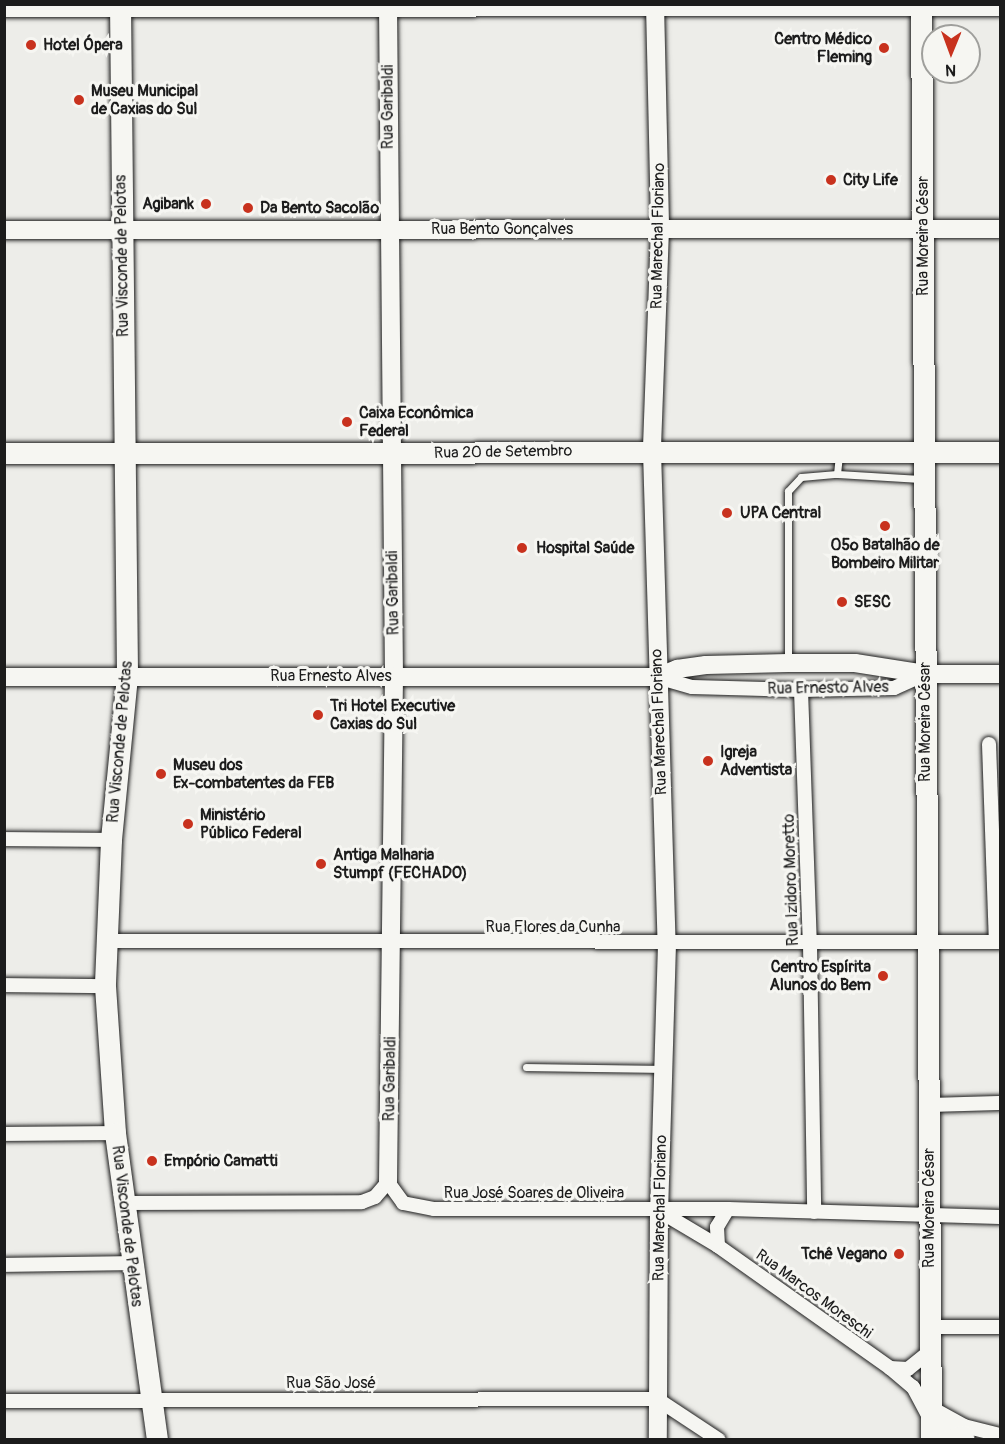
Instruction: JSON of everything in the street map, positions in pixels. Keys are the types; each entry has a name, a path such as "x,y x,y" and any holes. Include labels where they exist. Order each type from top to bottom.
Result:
{"main road":[{"name":"Rua Visconde de Pelotas","path":"120,5 120,229 126,453 127,676 111,840 105,986 115,1133 123,1203 157,1440"},
{"name":"Rua Moreira César","path":"921,6 930,1422"},
{"name":"Rua 20 de Setembro","path":"4,453 652,451 838,463 924,452 1000,452"}],"street":[{"path":"4,8 120,5 1000,8"},
{"name":"Rua Marechal Floriano","path":"655,6 660,230 652,451 657,677 667,944 659,1211 658,1440"},
{"name":"Rua Garibaldi","path":"388,7 388,228 394,676 393,942 388,1182"},
{"name":"Rua Bento Gonçalves","path":"4,230 1000,229"},
{"name":"Rua Ernesto Alves","path":"657,677 677,669 697,666 788,663 855,663 925,674 1000,674"},
{"name":"Rua Ernesto Alves","path":"4,677 657,677 692,687 801,690 894,688 925,674"},
{"name":"Rua Izidoro Moretto","path":"801,690 810,944 814,1212"},
{"path":"989,744 998,942"},
{"path":"4,839 111,840"},
{"name":"Rua Flores da Cunha","path":"106,941 667,944 998,942"},
{"path":"4,985 105,986"},
{"path":"928,1105 1000,1103"},
{"path":"4,1134 115,1133"},
{"path":"123,1203 362,1202 375,1197 388,1182"},
{"name":"Rua José Soares de Oliveira","path":"388,1182 403,1203 415,1208 659,1211 728,1209 1000,1217"},
{"path":"718,1246 717,1227 728,1209"},
{"name":"Rua Marcos Moreschi","path":"659,1211 718,1246 890,1368 913,1387 930,1422"},
{"path":"4,1265 131,1263"},
{"path":"929,1328 1000,1327"},
{"path":"890,1368 908,1369 930,1351"},
{"path":"657,1399 719,1440"},
{"name":"Rua São José","path":"4,1401 657,1399"},
{"path":"930,1422 964,1426 1000,1435"},
{"path":"930,1422 961,1438"}],"lane":[{"path":"788,663 788,491 801,477 838,463 924,479"},
{"path":"526,1067 663,1069"}],"place":[{"name":"Hotel Ópera","path":"31,45"},
{"name":"Centro Médico Fleming","path":"884,48"},
{"name":"Museu Municipal de Caxias do Sul","path":"79,100"},
{"name":"City Life","path":"831,180"},
{"name":"Agibank","path":"206,204"},
{"name":"Da Bento Sacolão","path":"248,208"},
{"name":"Caixa Econômica Federal","path":"347,422"},
{"name":"UPA Central","path":"727,513"},
{"name":"05º Batalhão de Bombeiro Militar","path":"885,526"},
{"name":"Hospital Saúde","path":"522,548"},
{"name":"SESC","path":"842,602"},
{"name":"Tri Hotel Executive Caxias do Sul","path":"318,715"},
{"name":"Igreja Adventista","path":"708,761"},
{"name":"Museu dos Ex-combatentes da FEB","path":"161,774"},
{"name":"Ministério Público Federal","path":"188,824"},
{"name":"Antiga Malharia Stumpf (FECHADO)","path":"321,864"},
{"name":"Centro Espírita Alunos do Bem","path":"883,976"},
{"name":"Empório Camatti","path":"152,1161"},
{"name":"Tchê Vegano","path":"899,1254"}]}
